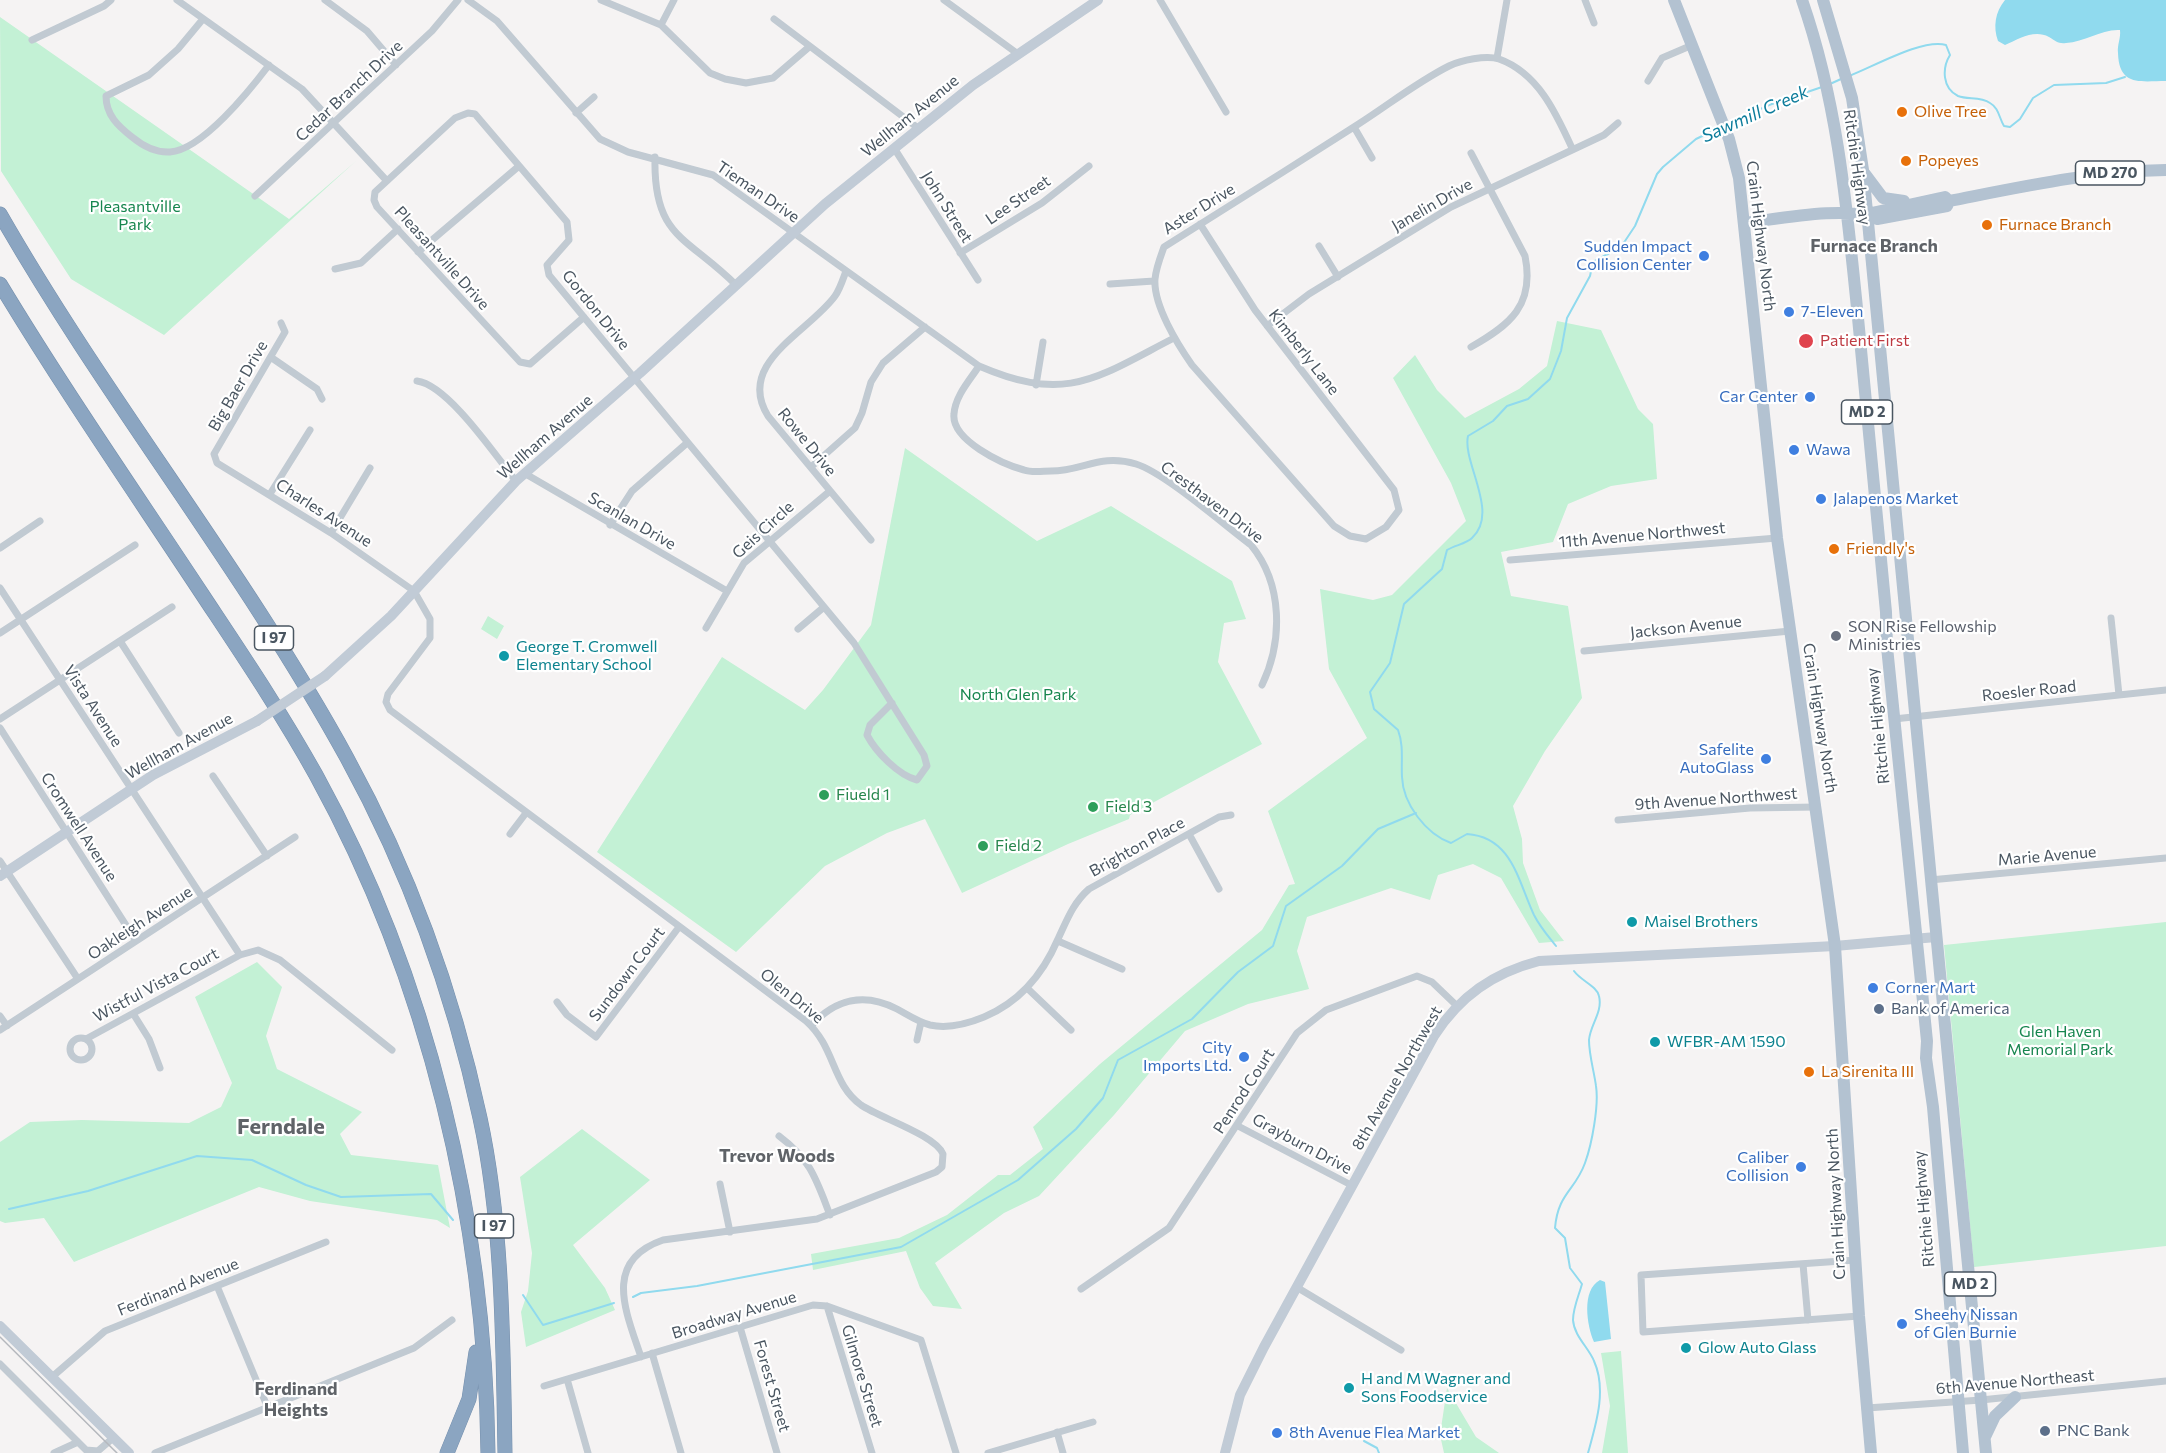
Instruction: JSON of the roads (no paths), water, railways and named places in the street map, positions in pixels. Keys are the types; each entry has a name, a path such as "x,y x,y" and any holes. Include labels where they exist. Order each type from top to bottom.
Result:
{"highway":[{"name":"I 97","path":"0,214 69,328 298,674 348,760 390,843 441,971 481,1120 491,1190 503,1356 505,1453"},
{"name":"I 97","path":"0,284 42,354 266,691 316,776 357,858 391,940 421,1026 455,1162 476,1278 484,1362 488,1453"},
{"path":"447,1453 466,1407 475,1371 476,1278"},
{"path":"503,1356 513,1453"}],"main road":[{"name":"Crain Highway North","path":"1674,0 1690,46 1729,139 1739,178 1777,538 1835,946 1859,1316 1871,1453"},
{"name":"Ritchie Highway","path":"1802,0 1828,85 1848,212 1894,719 1927,1041 1926,1058 1934,1107 1963,1453"},
{"name":"Ritchie Highway","path":"1822,0 1847,77 1863,170 1986,1453"},
{"path":"1863,170 1874,189 1888,200 1930,200"},
{"name":"MD 270","path":"1949,201 2075,177 2166,170"},
{"name":"MD 270","path":"1744,223 1848,212 1867,214 1945,197 1949,201"},
{"name":"MD 270","path":"1867,214 1877,219 1947,206 1949,201"},
{"path":"1984,1438 1995,1416 2015,1396"}],"street":[{"path":"32,40 105,6 111,0"},
{"path":"177,0 302,89 387,181"},
{"path":"325,0 368,31 396,64"},
{"name":"Cedar Branch Drive","path":"255,196 432,31 458,0"},
{"name":"Tieman Drive","path":"468,0 497,21 600,139 628,152 655,157 713,175 979,366 1006,378 1036,385 1073,384 1096,377 1174,338"},
{"path":"601,0 661,25 710,73 746,83 772,78 809,47"},
{"path":"661,25 674,0"},
{"path":"944,0 1017,54"},
{"path":"1160,0 1226,112"},
{"path":"1507,0 1497,58 1517,69 1548,100 1572,148"},
{"path":"1585,0 1594,23"},
{"name":"Wellham Avenue","path":"3,873 171,765 257,721 325,676 372,635 520,477 634,378 794,232 918,128 1017,54 1093,2"},
{"path":"203,19 178,49 150,75 106,96 106,107 113,119 120,128 139,142 157,151 170,152 186,148 243,99 269,65"},
{"path":"774,19 918,128"},
{"path":"1648,81 1662,58 1690,46"},
{"name":"Aster Drive","path":"1154,281 1164,247 1450,65 1497,58"},
{"path":"576,113 594,97"},
{"name":"Gordon Drive","path":"387,181 455,118 468,113 475,114 567,222 569,240 547,265 549,275 854,643 892,703 924,755 927,766 917,780 900,771 872,744 867,735 870,725 892,703"},
{"name":"Janelin Drive","path":"1267,326 1309,294 1451,207 1488,187 1604,135 1618,123"},
{"path":"1354,127 1372,158"},
{"name":"John Street","path":"894,148 978,280"},
{"path":"1471,153 1525,256 1528,273 1522,307 1503,326 1471,347"},
{"path":"655,157 654,183 658,203 665,220 681,241 715,264 736,285"},
{"path":"418,252 519,166"},
{"name":"Lee Street","path":"960,253 1042,203 1089,166"},
{"name":"Pleasantville Drive","path":"387,181 375,192 374,200 418,252 525,365 530,364 584,317"},
{"name":"Kimberly Lane","path":"1174,338 1210,388 1335,526 1350,536 1366,539 1386,527 1399,510 1394,490 1267,326 1200,224"},
{"path":"335,269 361,263 398,229"},
{"path":"1319,246 1338,277"},
{"name":"Rowe Drive","path":"846,271 836,296 770,360 760,376 762,406 871,540"},
{"path":"1110,284 1154,281 1174,338"},
{"name":"Big Baer Drive","path":"217,463 214,454 272,358 285,332 281,323"},
{"path":"811,467 855,428 871,382 883,363 925,327"},
{"path":"1036,385 1043,342"},
{"path":"272,358 317,389 322,399"},
{"name":"Cresthaven Drive","path":"979,366 956,403 953,417 958,431 972,444 995,458 1025,471 1055,471 1091,461 1116,459 1138,464 1160,477 1251,545 1262,558 1269,577 1278,620 1271,665 1262,685"},
{"path":"417,381 429,382 520,477"},
{"path":"270,494 310,430"},
{"path":"610,525 632,492 687,443"},
{"name":"Charles Avenue","path":"217,463 331,533 414,591"},
{"path":"331,533 370,468"},
{"name":"Scanlan Drive","path":"520,477 727,591"},
{"name":"Geis Circle","path":"706,628 744,563 830,490"},
{"path":"0,549 40,521"},
{"name":"11th Avenue Northwest","path":"1510,560 1777,538"},
{"path":"0,633 135,545"},
{"name":"Vista Avenue","path":"0,588 202,898"},
{"name":"Olen Drive","path":"414,591 430,619 430,638 388,694 388,707 811,1026 824,1040 839,1078 854,1100 934,1144 941,1150 944,1158 942,1167 936,1172 830,1215 809,1221 663,1240 641,1252 631,1263 623,1281 623,1293 641,1357"},
{"path":"0,719 172,607"},
{"path":"798,629 824,608"},
{"path":"2111,618 2119,695"},
{"name":"Jackson Avenue","path":"1584,651 1790,631"},
{"path":"120,641 179,733"},
{"name":"Roesler Road","path":"1894,719 2166,690"},
{"name":"Cromwell Avenue","path":"0,728 136,941"},
{"path":"213,776 267,856"},
{"name":"9th Avenue Northwest","path":"1617,820 1750,807 1817,807"},
{"path":"510,834 526,813"},
{"name":"Brighton Place","path":"811,1026 830,1007 857,1000 879,1002 921,1022 945,1026 969,1022 1000,1009 1027,988 1042,969 1074,906 1089,889 1220,817 1231,815"},
{"path":"1189,834 1219,889"},
{"name":"Oakleigh Avenue","path":"3,1028 295,837"},
{"name":"Marie Avenue","path":"1930,880 2166,858"},
{"path":"0,861 3,873 78,979"},
{"name":"Wistful Vista Court","path":"202,898 240,955"},
{"name":"Sundown Court","path":"557,1002 567,1015 596,1037 679,927"},
{"name":"8th Avenue Northwest","path":"1225,1453 1240,1395 1434,1036 1456,1005 1497,975 1539,961 1835,946 1936,937"},
{"path":"1058,941 1122,969"},
{"name":"Wistful Vista Court","path":"86,1039 134,1015 240,955 258,950 266,951 392,1050"},
{"name":"Penrod Court","path":"1081,1289 1169,1228 1297,1033 1326,1010 1417,976 1432,982 1456,1005"},
{"path":"1027,988 1071,1030"},
{"path":"134,1015 148,1039 160,1068"},
{"path":"0,1016 3,1028"},
{"path":"917,1041 921,1022"},
{"name":"Grayburn Drive","path":"1238,1126 1353,1186"},
{"path":"779,1136 798,1151 811,1169 830,1215"},
{"path":"720,1184 730,1232"},
{"name":"Ferdinand Avenue","path":"52,1377 105,1331 326,1242"},
{"path":"1856,1260 1641,1275 1643,1332 1859,1316"},
{"path":"1803,1264 1808,1320"},
{"path":"217,1286 267,1406"},
{"path":"1298,1288 1401,1350"},
{"name":"Broadway Avenue","path":"544,1386 813,1305 827,1306 921,1340 956,1453"},
{"name":"Gilmore Street","path":"827,1306 872,1453"},
{"path":"154,1453 414,1348 452,1320"},
{"path":"0,1326 129,1453"},
{"name":"Forest Street","path":"740,1327 777,1453"},
{"path":"652,1353 681,1453"},
{"path":"1,1366 86,1450 93,1451 102,1448 114,1438"},
{"path":"567,1379 588,1453"},
{"name":"6th Avenue Northeast","path":"1866,1408 1980,1400 2166,1381"},
{"path":"988,1453 1093,1422"},
{"path":"1057,1432 1063,1453"},
{"path":"54,1453 78,1442"}],"water":[{"path":"2005,0 2166,0 2166,81 2133,80 2122,72 2118,53 2120,30 2106,31 2063,43 2043,35 2032,34 2005,45 1998,41 1995,25 1999,10"},
{"path":"1600,1280 1605,1282 1611,1339 1594,1342 1587,1309 1590,1292"}],"waterway":[{"name":"Sawmill Creek","path":"1849,76 1912,49 1936,44 1946,45 1950,55 1945,72 1949,88 1958,96 1990,103 1997,110 2004,126 2010,127 2020,119 2033,98 2054,85 2106,83 2125,77"},
{"name":"Sawmill Creek","path":"1830,84 1841,79"},
{"name":"Sawmill Creek","path":"1727,125 1769,105 1822,87"},
{"name":"Sawmill Creek","path":"1556,946 1536,919 1518,875 1504,852 1494,843 1482,837 1467,834 1451,843 1433,833 1418,817 1403,787 1402,748 1398,730 1374,709 1370,692 1390,663 1404,604 1442,569 1447,550 1470,540 1480,528 1481,502 1470,459 1468,436 1493,421 1507,406 1528,399 1550,379 1561,351 1567,318 1590,276 1593,262 1621,247 1635,226 1657,174 1663,167 1696,139 1719,128"},
{"path":"633,1297 641,1293 697,1286 901,1247 1018,1180 1076,1129 1103,1098 1118,1060 1192,1019 1238,972 1273,946 1286,906 1342,866 1378,829 1416,813"},
{"name":"Sawmill Creek","path":"1574,971 1595,989 1599,996 1598,1013 1589,1040 1597,1103 1588,1155 1577,1180 1563,1199 1555,1228 1565,1238 1570,1268 1582,1284 1574,1311 1574,1326 1594,1361 1600,1384 1599,1407 1588,1453"},
{"path":"9,1209 88,1191 197,1156 252,1160 306,1185 341,1197 431,1194 453,1220"},
{"path":"523,1295 543,1325 614,1303"},
{"path":"1364,1441 1377,1448 1379,1453"}],"tram line":[{"path":"0,1337 117,1453"}],"place":[{"name":"Olive Tree","path":"1902,112"},
{"name":"Popeyes","path":"1906,161"},
{"name":"Furnace Branch","path":"1987,225"},
{"name":"Sudden Impact Collision Center","path":"1704,256"},
{"name":"7-Eleven","path":"1789,312"},
{"name":"Patient First","path":"1806,341"},
{"name":"Car Center","path":"1810,397"},
{"name":"Wawa","path":"1794,450"},
{"name":"Jalapenos Market","path":"1821,499"},
{"name":"Friendly's","path":"1834,549"},
{"name":"SON Rise Fellowship Ministries","path":"1836,636"},
{"name":"George T. Cromwell Elementary School","path":"504,656"},
{"name":"Safelite AutoGlass","path":"1766,759"},
{"name":"Fiueld 1","path":"824,795"},
{"name":"Field 3","path":"1093,807"},
{"name":"Field 2","path":"983,846"},
{"name":"Maisel Brothers","path":"1632,922"},
{"name":"Corner Mart","path":"1873,988"},
{"name":"Bank of America","path":"1879,1009"},
{"name":"WFBR-AM 1590","path":"1655,1042"},
{"name":"City Imports Ltd.","path":"1244,1057"},
{"name":"La Sirenita III","path":"1809,1072"},
{"name":"Caliber Collision","path":"1801,1167"},
{"name":"Sheehy Nissan of Glen Burnie","path":"1902,1324"},
{"name":"Glow Auto Glass","path":"1686,1348"},
{"name":"H and M Wagner and Sons Foodservice","path":"1349,1388"},
{"name":"PNC Bank","path":"2045,1431"},
{"name":"8th Avenue Flea Market","path":"1277,1433"}],"district":[{"name":"Furnace Branch","path":"1874,246"},
{"name":"Ferndale","path":"281,1127"},
{"name":"Trevor Woods","path":"777,1156"},
{"name":"Ferdinand Heights","path":"296,1399"}],"park label":[{"name":"Pleasantville Park","path":"135,216"},
{"name":"North Glen Park","path":"1018,695"},
{"name":"Glen Haven Memorial Park","path":"2060,1041"}]}
